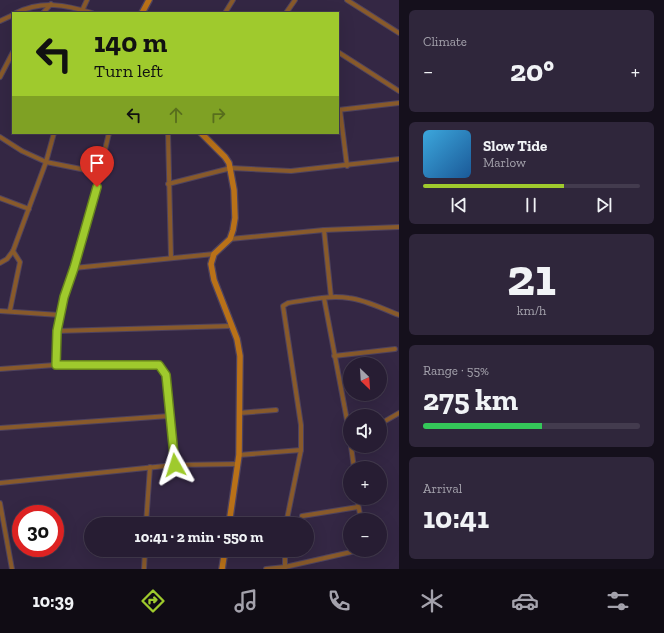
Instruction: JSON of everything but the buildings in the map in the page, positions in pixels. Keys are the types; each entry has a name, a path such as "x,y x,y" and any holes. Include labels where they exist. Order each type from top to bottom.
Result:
{"street":[{"path":"18,12 24,9 51,4 81,11 87,0"},
{"path":"143,12 149,0"},
{"path":"226,12 234,0"},
{"path":"287,12 295,0"},
{"path":"347,0 398,31"},
{"path":"44,12 51,4"},
{"path":"0,21 12,15"},
{"path":"339,53 399,90"},
{"path":"0,77 12,54"},
{"path":"347,166 339,110 399,103"},
{"path":"0,263 7,259 13,251 46,162 54,134"},
{"path":"56,365 57,331 64,297 74,268 100,173 109,134"},
{"path":"168,134 168,184 171,258"},
{"path":"203,134 225,157 231,168 235,218 230,239 214,254 211,264 212,275 232,326 239,347 240,356 239,455 230,517"},
{"path":"0,137 22,151 46,162 100,173"},
{"path":"168,184 231,168 291,171 347,166 399,159"},
{"path":"0,198 29,209"},
{"path":"230,239 324,230 399,227"},
{"path":"324,230 331,297"},
{"path":"10,310 20,262 13,251"},
{"path":"74,268 214,254"},
{"path":"287,517 301,450 301,425 283,306 288,303 331,297 350,298 399,315"},
{"path":"324,298 345,409"},
{"path":"0,311 10,310 60,315"},
{"path":"57,331 232,326"},
{"path":"334,356 395,349"},
{"path":"0,369 56,365 159,365 164,370 166,375 175,465"},
{"path":"239,413 276,410"},
{"path":"387,420 399,413"},
{"path":"0,428 169,416"},
{"path":"239,455 301,450"},
{"path":"0,483 175,465 238,464"},
{"path":"146,517 150,467"},
{"path":"0,503 12,569"},
{"path":"302,516 358,507 359,513"},
{"path":"266,569 285,567 343,554"},
{"path":"144,569 145,557"},
{"path":"222,569 224,557"},
{"path":"285,557 285,567"}],"route":[{"path":"97,187 74,268 64,297 57,331 56,365 159,365 164,370 166,375 175,465"}]}
